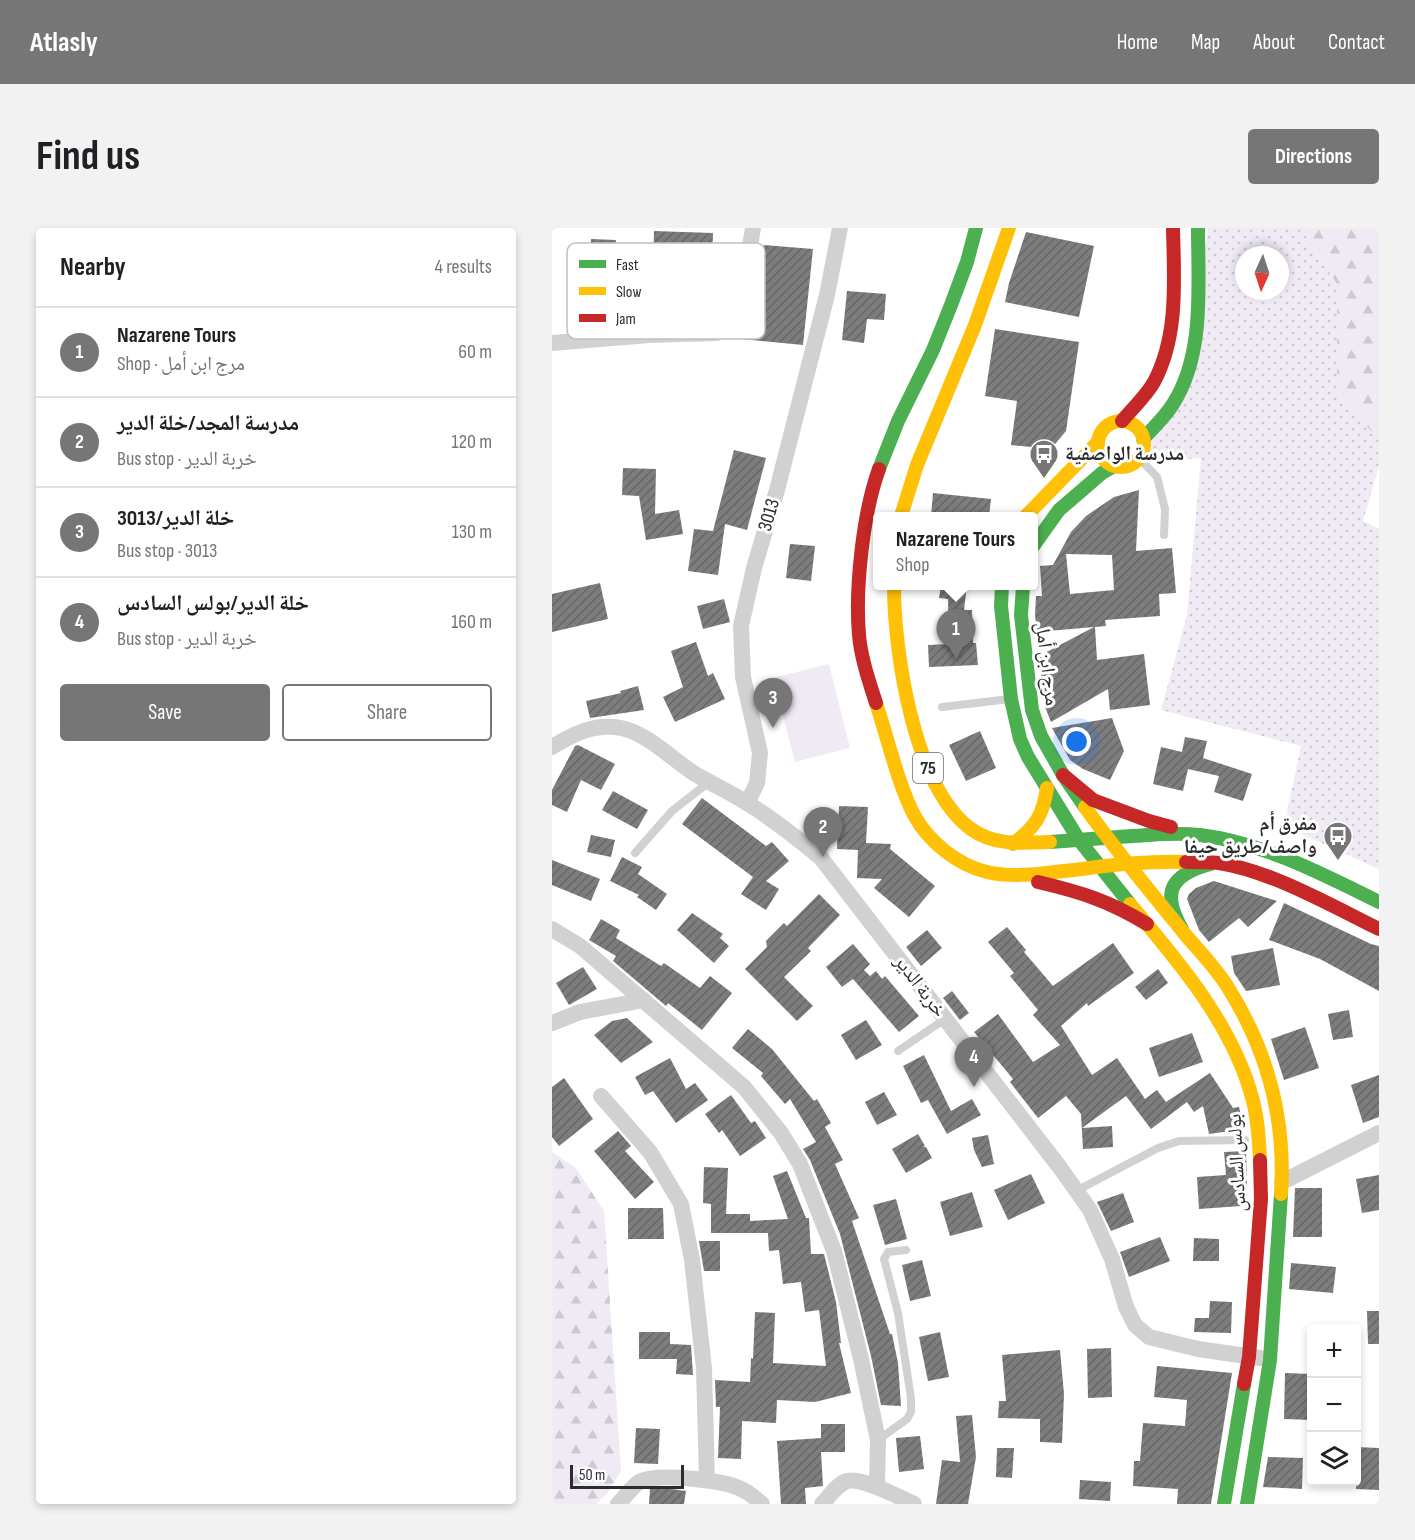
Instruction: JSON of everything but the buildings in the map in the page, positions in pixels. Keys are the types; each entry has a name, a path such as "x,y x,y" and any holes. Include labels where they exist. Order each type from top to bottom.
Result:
{"main road":[{"path":"967,262 969,228"},
{"name":"75","path":"976,228 967,262 933,350 897,421 872,489 859,575 859,636 868,679 914,815 934,842 966,865 987,872 1011,875 1128,863 1186,861 1228,866 1241,868 1300,890 1379,929"},
{"path":"902,512 940,408 990,284 1009,228"},
{"path":"1122,421 1154,382 1168,348 1174,301 1173,228"},
{"path":"1143,439 1175,401 1193,355 1198,298 1198,228"},
{"path":"1029,512 1098,441 1104,428 1110,423 1122,421 1137,427 1143,439 1144,448 1139,458 1130,465 1114,466 1102,473 1059,510 1038,539"},
{"path":"1098,441 1102,456 1114,466"},
{"name":"75","path":"894,590 894,617 917,742 934,782 956,814 971,829 987,837 1012,844 1164,834 1200,835 1248,845 1310,868 1379,902"},
{"name":"مرج ابن أمل","path":"1002,590 1001,606 1011,699 1020,739 1047,788 1098,866"},
{"name":"مرج ابن أمل","path":"1023,590 1021,615 1032,710 1041,736 1063,775 1107,838 1128,863"},
{"path":"1063,775 1093,800 1149,821 1223,840"},
{"path":"1012,844 1032,829 1038,821 1044,810 1047,788"},
{"name":"بولس السادس","path":"1128,863 1227,984 1258,1043 1269,1073 1276,1105 1281,1137 1282,1182 1270,1360 1247,1504"},
{"path":"1182,929 1171,907 1170,896 1173,885 1191,870 1209,864 1228,866"},
{"name":"بولس السادس","path":"1098,866 1202,994 1223,1029 1242,1068 1253,1101 1259,1138 1261,1199 1250,1357 1224,1504"},
{"path":"1011,875 1082,892 1119,907 1147,924"}],"street":[{"path":"750,243 753,228"},
{"name":"3013","path":"747,803 757,783 759,753 743,677 741,626 754,568 777,490 827,295 840,228"},
{"path":"552,343 595,339"},
{"name":"خربة الدير","path":"552,747 573,734 591,728 621,728 650,741 694,774 747,803 793,835 820,858 1090,1210 1112,1259 1126,1307 1135,1325 1149,1337 1198,1349 1270,1360"},
{"path":"552,929 580,946 744,1087 782,1133 800,1164 834,1251 878,1440 877,1487"},
{"path":"552,1023 580,1011 644,1000"},
{"path":"601,1095 650,1152 681,1204 692,1260 704,1368 707,1480"},
{"path":"1282,1182 1379,1133"},
{"path":"618,1504 639,1482 652,1478 726,1483 744,1490 762,1504"},
{"path":"822,1504 846,1482 854,1481 877,1487 914,1504"}],"lane":[{"path":"1139,458 1157,477 1165,510 1164,535"},
{"path":"942,707 1011,699"},
{"path":"635,853 672,811 710,782"},
{"path":"898,1051 945,1019"},
{"path":"1077,1191 1158,1148 1179,1141 1245,1140"},
{"path":"878,1440 907,1419 910,1412 911,1398 898,1313 884,1258 888,1252 906,1250"}],"green space":[{"path":"1208,228 1301,228 1337,284 1337,394 1372,431 1379,430 1379,466 1363,521 1379,529 1379,869 1284,826 1301,746 1161,710 1187,615 1201,458 1147,462 1148,437 1182,395"},
{"path":"1301,228 1379,228 1379,430 1372,432 1337,394 1337,284"},
{"path":"829,664 850,748 795,762 773,678"},
{"path":"552,1152 576,1168 604,1211 621,1471 607,1494 596,1504 552,1504"}],"traffic: fast":[{"path":"879,469 898,421 933,350 967,262 976,228"},
{"path":"1143,439 1173,404 1190,363 1198,319 1198,228"},
{"path":"1038,539 1059,510 1102,473 1114,466"},
{"path":"1002,590 1001,606 1011,699 1020,739 1028,757 1079,840 1130,904"},
{"path":"1023,590 1021,615 1032,710 1041,736 1063,775 1085,807"},
{"path":"1050,842 1175,834 1224,839 1270,852 1379,902"},
{"path":"1182,929 1172,905 1173,887 1186,874 1210,864"},
{"path":"1247,1504 1270,1360 1281,1194"},
{"path":"1224,1504 1244,1384"}],"traffic: slow":[{"path":"902,512 917,465 975,325 1009,228"},
{"path":"1121,421 1137,428 1144,444 1137,460 1121,467 1105,460 1098,444 1105,428 1121,421"},
{"path":"1030,512 1098,442"},
{"path":"894,590 898,646 911,716 935,783 951,809 971,829 989,838 1009,842 1050,842"},
{"path":"876,703 898,775 914,815 935,843 965,864 987,872 1022,875 1134,863 1186,862"},
{"path":"1013,844 1037,820 1047,788"},
{"path":"1085,807 1133,871 1217,972 1241,1010 1263,1060 1277,1112 1282,1166 1281,1194"},
{"path":"1130,904 1203,996 1233,1047 1253,1101 1260,1160"}],"traffic: jam":[{"path":"1122,421 1154,382 1168,345 1173,306 1173,228"},
{"path":"876,703 860,644 858,595 865,528 879,469"},
{"path":"1063,775 1093,800 1171,827"},
{"path":"1186,862 1219,863 1259,873 1301,890 1379,929"},
{"path":"1038,882 1094,898 1147,924"},
{"path":"1244,1384 1249,1357 1261,1199 1260,1160"}],"place":[{"name":"مدرسة الواصفية","path":"1044,480"},
{"name":"Nazarene Tours","path":"956,659"},
{"name":"3013/خلة الدير","path":"773,728"},
{"name":"مدرسة المجد/خلة الدير","path":"823,857"},
{"name":"مفرق أم واصف/طريق حيفا","path":"1338,862"},
{"name":"خلة الدير/بولس السادس","path":"974,1087"}]}
